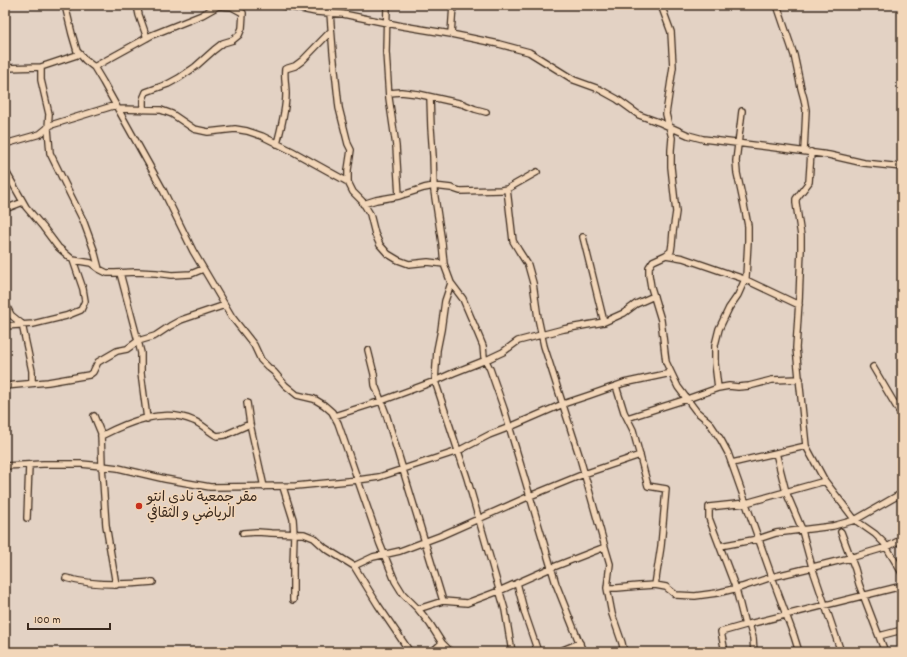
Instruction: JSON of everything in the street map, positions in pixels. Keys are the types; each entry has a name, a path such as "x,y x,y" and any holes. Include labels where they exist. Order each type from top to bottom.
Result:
{"street":[{"path":"65,5 77,51 94,67 162,188 192,251 232,318 254,345 261,360 285,385 297,395 314,400 324,405 332,412 338,423 394,581 403,594 418,608 442,643 451,652"},
{"path":"137,5 147,38"},
{"path":"281,5 316,12 343,14 451,34 500,44 529,52 574,80 599,89 617,99 639,115 670,126 688,135 703,139 804,151 902,167"},
{"path":"329,5 339,108 348,144 351,150 348,182 353,192 370,214 375,234 380,245 388,254 409,264 418,262 444,264"},
{"path":"387,5 386,52 389,93 396,146 399,196"},
{"path":"451,34 453,5"},
{"path":"662,5 671,32 673,67 666,114 672,138 671,167 676,212 671,250 666,255 653,261 649,267 649,275 661,320 666,362 678,387 696,411 709,422 728,453 799,652"},
{"path":"777,5 794,55 804,99 806,110 804,151"},
{"path":"94,67 147,38 202,15 218,6 238,7 243,13 242,28 239,35 233,40 223,43 179,78 168,84 146,92 143,99 143,110"},
{"path":"277,144 286,94 284,76 285,69 294,66 303,60 331,31"},
{"path":"5,68 42,67 80,54"},
{"path":"42,67 41,80 49,114 48,128 50,152 83,220 99,269"},
{"path":"389,93 401,92 430,97 463,104 486,112"},
{"path":"430,97 434,186 444,264 451,283 463,299 478,334 510,427 556,584 583,652"},
{"path":"5,144 40,134 51,125 117,107 143,110 161,110 172,114 194,129 208,132 235,129 262,136 334,173 348,182"},
{"path":"718,388 715,363 715,345 719,329 729,308 738,295 746,276 748,226 736,161 742,111"},
{"path":"811,152 808,182 796,200 801,236 796,348 806,446 825,481 855,520 875,534 887,547 902,572"},
{"path":"5,170 23,202 58,247 72,260 83,289 85,301 81,310 66,316 34,324 5,326"},
{"path":"363,204 434,186 451,188 460,191 507,189 537,172"},
{"path":"507,189 513,241 528,265 533,283 544,346 563,404 610,564 606,588 612,614 624,652"},
{"path":"5,208 23,202"},
{"path":"583,237 604,322"},
{"path":"666,255 683,258 744,280 799,305"},
{"path":"72,260 91,263 107,273 156,272 172,275 191,274 203,269"},
{"path":"120,273 141,353 147,419"},
{"path":"451,283 445,302 437,350 435,381 479,519 505,610 512,652"},
{"path":"334,416 381,401 435,381 453,372 503,352 518,341 541,334 604,322 624,313 636,304 654,296"},
{"path":"5,303 11,315 22,324 32,371 32,383"},
{"path":"5,386 48,382 89,375 94,372 98,362 117,351 127,349 138,341 155,336 181,320 225,305"},
{"path":"368,350 375,385 443,601"},
{"path":"873,366 902,416"},
{"path":"5,466 81,464 102,466 210,487 283,487 358,480 379,477 458,451 489,435 563,404 616,386 671,372"},
{"path":"627,418 687,400 718,388 729,386 750,386 772,380 800,379"},
{"path":"616,386 624,412 633,430 648,486 666,489 661,546 655,585"},
{"path":"247,403 250,424 264,487"},
{"path":"102,436 138,420 178,415 195,421 217,436 225,435 250,424"},
{"path":"94,416 102,436 102,466 106,525 116,585"},
{"path":"732,463 806,446"},
{"path":"776,452 786,492 802,529 812,567 841,652"},
{"path":"354,566 373,557 384,555 425,541 584,474 640,455"},
{"path":"27,518 29,465"},
{"path":"754,652 753,638 709,518 709,507 746,503 825,481"},
{"path":"283,487 293,519 293,600"},
{"path":"720,546 758,539 776,533 833,526 855,520 902,494"},
{"path":"243,533 256,532 304,534 314,538 325,548 354,566 410,652"},
{"path":"840,532 885,652"},
{"path":"606,588 655,585 666,587 676,595 695,596 717,593 850,558 887,547 902,539"},
{"path":"418,608 443,601 467,603 605,547"},
{"path":"66,578 75,581 116,585 153,582"},
{"path":"517,583 525,614 538,652"},
{"path":"725,652 721,632 747,624 902,586"},
{"path":"879,636 902,630"},
{"path":"432,652 442,643"},
{"path":"558,652 580,643"}],"place":[{"name":"مقر جمعية نادي انتو الرياضي و الثقافي","path":"139,506"}]}
